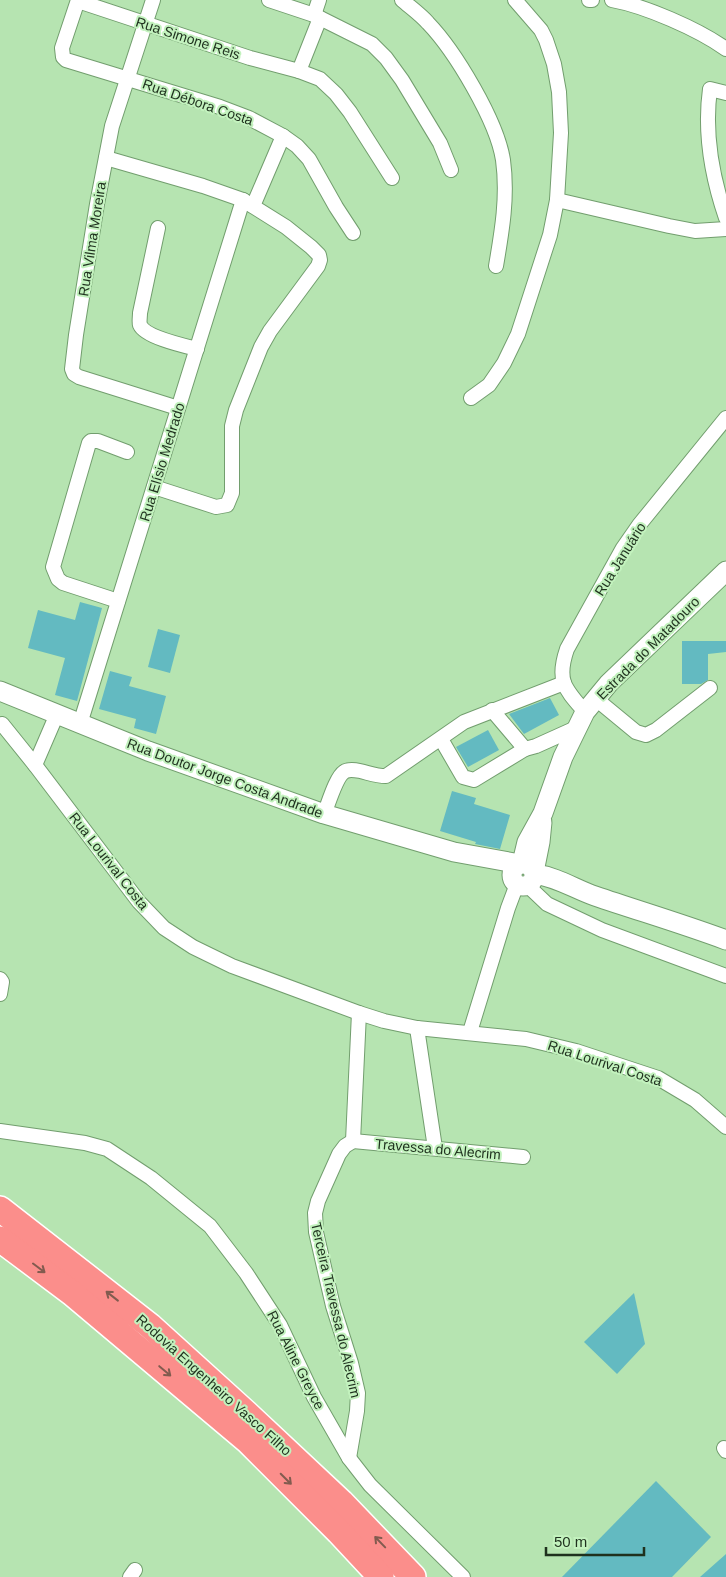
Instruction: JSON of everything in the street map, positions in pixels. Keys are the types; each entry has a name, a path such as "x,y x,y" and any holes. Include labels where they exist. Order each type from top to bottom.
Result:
{"highway":[{"name":"Rodovia Engenheiro Vasco Filho","path":"0,1209 150,1326 341,1502 413,1577"},
{"name":"Rodovia Engenheiro Vasco Filho","path":"0,1239 72,1293 248,1442 339,1532 381,1577"}],"main road":[{"name":"Estrada do Matadouro","path":"525,876 527,842 543,813 560,764 586,713 609,683 726,571"},
{"name":"Rua Doutor Jorge Costa Andrade","path":"0,691 148,752 324,814 454,852 569,893 590,894 678,922 726,940"}],"street":[{"name":"Rua Vilma Moreira","path":"153,0 115,113 76,335 72,369 74,374 79,377 178,408"},
{"path":"269,0 317,17 372,44 386,58 402,80 440,143 451,170"},
{"path":"299,71 317,17 319,0"},
{"path":"402,0 428,22 446,45 472,86 492,125 503,158 505,184 505,214 496,266"},
{"path":"471,398 490,385 518,334 548,243 557,200 561,133 559,92 554,64 541,30 515,0"},
{"path":"612,0 663,16 702,34 726,49"},
{"name":"Rua Simone Reis","path":"78,1 250,58 299,71 320,80 336,94 350,112 392,178"},
{"name":"Rua Débora Costa","path":"78,1 62,48 63,57 72,63 220,107 249,118 283,136 297,146 309,159 353,234"},
{"path":"726,93 710,89 708,112 714,179 726,218"},
{"name":"Rua Elísio Medrado","path":"80,724 197,349 248,203 283,136"},
{"path":"106,158 204,186 248,203 286,227 311,247 319,255 320,260 318,266 270,331 261,347 236,410 232,426 232,494 227,505 216,507 154,487"},
{"path":"557,200 669,226 695,230 726,229"},
{"path":"158,228 139,322 144,331 197,349"},
{"name":"Rua Januário","path":"564,683 562,664 567,649 623,548 639,525 726,418"},
{"path":"118,602 63,583 55,574 54,560 89,443 91,441 98,441 127,452"},
{"path":"324,814 343,772 351,770 374,776 386,776 464,722 564,683 567,692 586,713 646,735 656,730 710,688"},
{"path":"492,710 525,749"},
{"path":"441,739 463,777 474,780 525,749 536,746 586,713"},
{"path":"35,765 57,714"},
{"name":"Rua Lourival Costa","path":"2,724 139,902 164,928 193,947 232,966 359,1013 416,1028 526,1039 576,1051 658,1078 695,1100 726,1127"},
{"path":"470,1032 508,908 525,876 547,904 602,930 726,976"},
{"path":"0,979 2,982 0,994"},
{"path":"352,1142 359,1013"},
{"path":"416,1028 435,1148"},
{"name":"Rua Aline Greyce","path":"0,1131 86,1143 107,1149 151,1178 210,1226 246,1272 280,1325 314,1397 349,1458 370,1485 463,1577"},
{"name":"Travessa do Alecrim","path":"352,1142 523,1157"},
{"name":"Terceira Travessa do Alecrim","path":"349,1458 358,1393 351,1363 333,1306 316,1232 315,1213 318,1201 339,1154 345,1146 352,1142"}],"building":[{"path":"80,602 102,608 77,701 55,695 65,658 28,648 38,610 75,620"},
{"path":"158,629 180,635 170,673 148,667"},
{"path":"682,641 726,641 726,652 708,654 708,680 701,684 682,684"},
{"path":"110,671 132,677 129,686 166,696 156,734 134,728 136,719 99,709"},
{"path":"550,698 559,715 524,734 509,714"},
{"path":"488,730 499,750 468,767 456,747"},
{"path":"452,791 476,798 474,804 510,815 500,849 475,844 476,842 440,831"},
{"path":"634,1293 645,1344 617,1374 584,1342"},
{"path":"656,1481 711,1537 672,1577 562,1577"},
{"path":"726,1554 726,1577 700,1577"}]}
